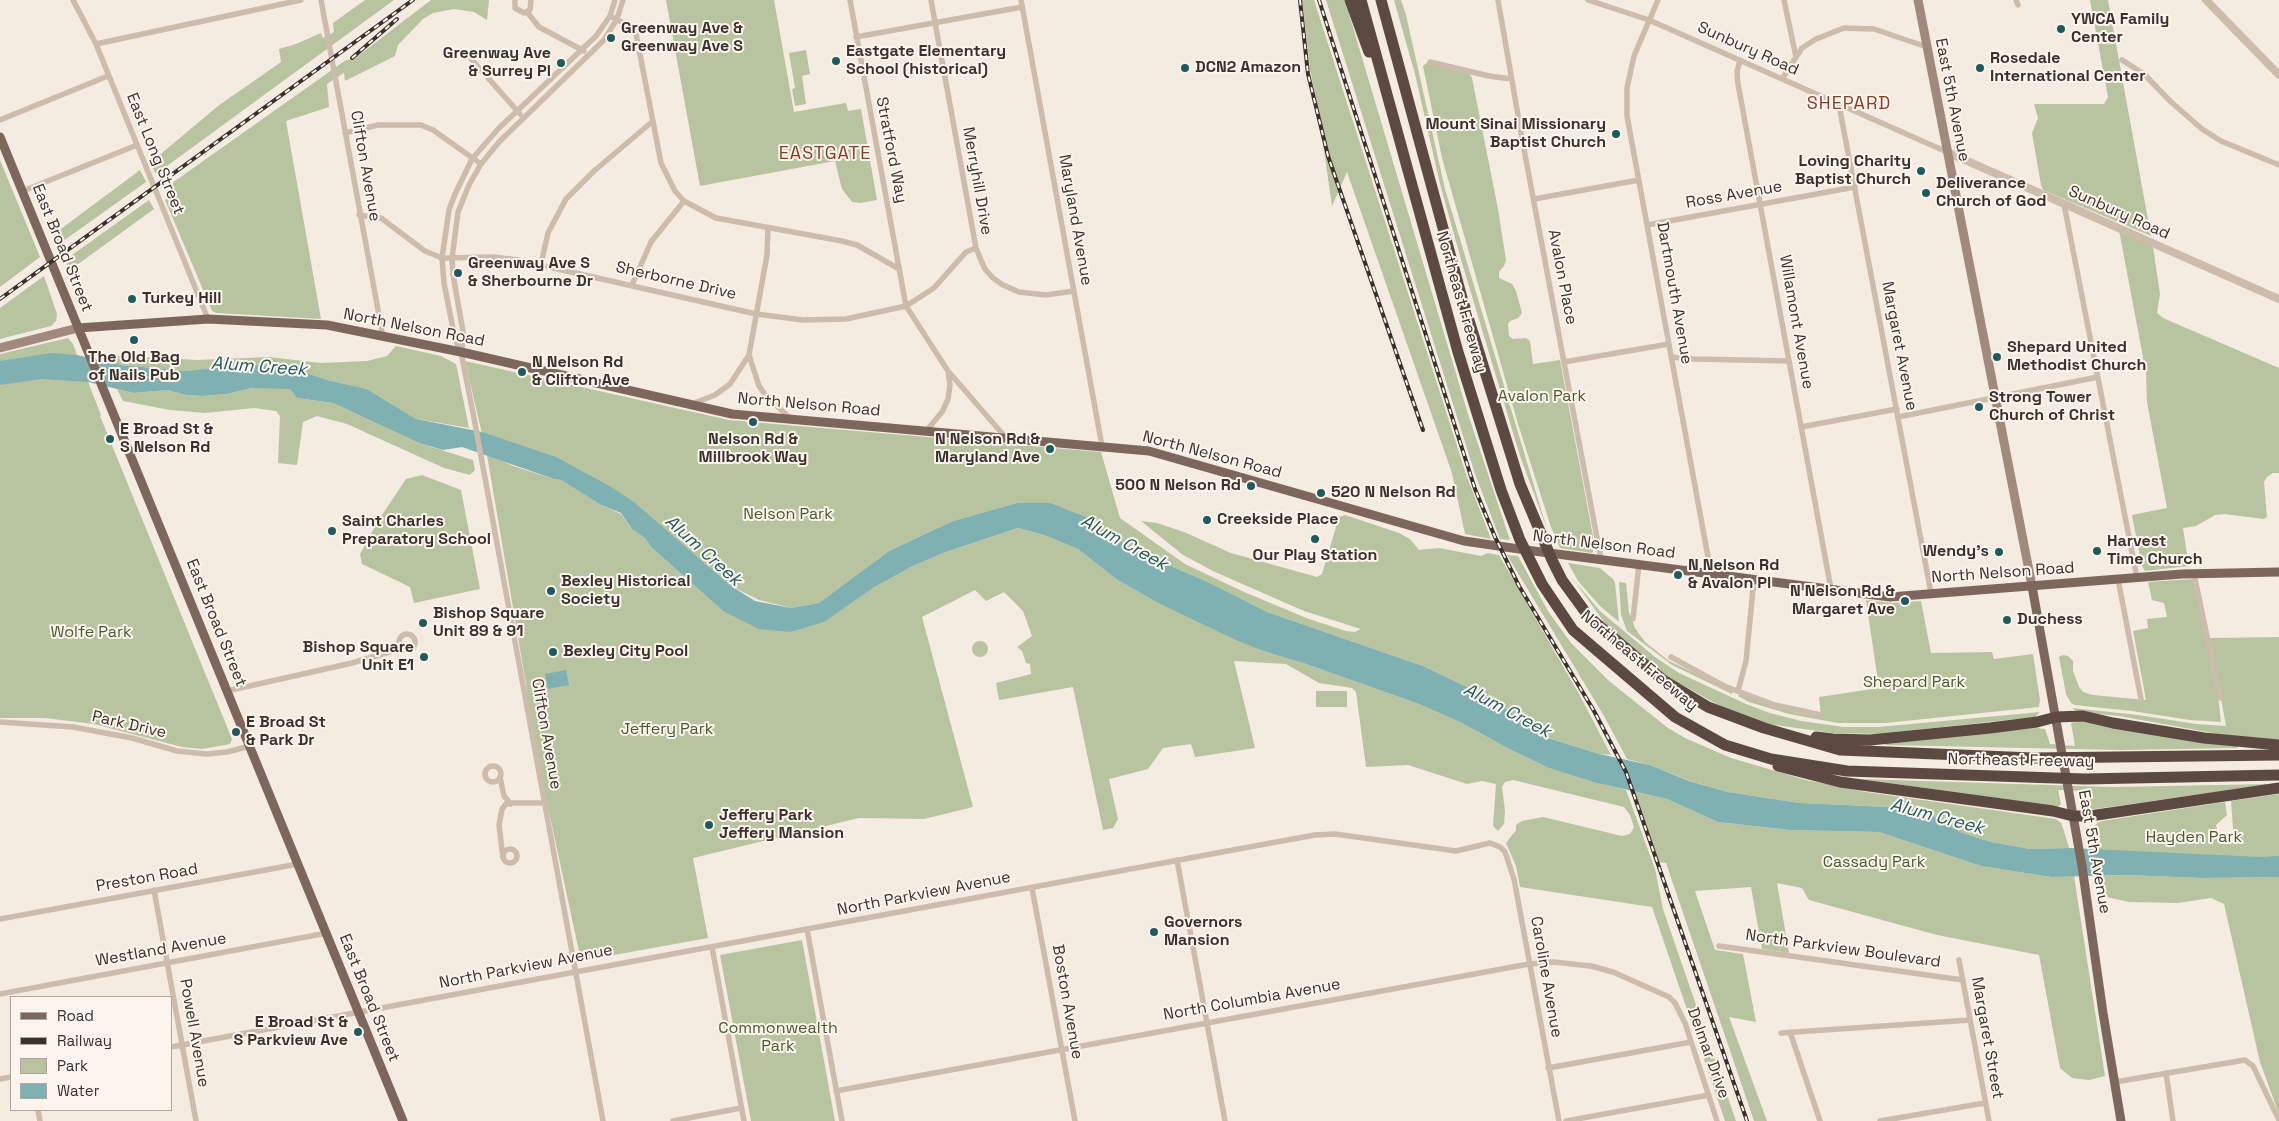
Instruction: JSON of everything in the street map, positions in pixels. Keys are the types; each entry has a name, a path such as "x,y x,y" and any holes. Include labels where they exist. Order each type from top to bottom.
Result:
{"highway":[{"path":"1350,0 1371,60 1381,72"},
{"name":"Northeast Freeway","path":"1361,0 1458,352 1500,490 1520,540 1542,584 1573,630 1675,717 1723,744 1770,759 1847,771 2086,779 2279,775"},
{"name":"Northeast Freeway","path":"1382,0 1464,306 1520,484 1540,535 1562,580 1589,617 1663,680 1708,707 1840,750 1927,755 2063,758 2279,755"},
{"path":"1386,0 1401,60 1410,109"},
{"path":"1780,731 1833,739 1870,740 2000,727 2037,722 2056,717 2083,716 2113,723 2204,738 2279,745"},
{"path":"1732,747 1772,764 1832,780 2073,816 2090,816 2279,788"}],"main road":[{"name":"East 5th Avenue","path":"1918,0 2056,717 2122,1121"},
{"name":"East Broad Street","path":"0,137 403,1121"},
{"name":"North Nelson Road","path":"78,328 208,319 320,324 461,352 732,414 1156,452 1446,536 1499,547 1754,578 1890,597 2194,574 2279,572"},
{"path":"0,348 78,328"}],"street":[{"name":"East Long Street","path":"73,0 96,44 208,319"},
{"path":"96,44 301,0"},
{"name":"Clifton Avenue","path":"321,0 383,337"},
{"path":"515,0 514,5 517,11 527,12 539,27 590,54"},
{"path":"527,12 532,6 531,0"},
{"path":"461,352 455,339 444,283 442,258 449,210 458,187 472,159 498,129 596,36 610,16 614,0"},
{"path":"461,352 464,336 453,275 452,258 458,212 469,185 481,164 499,142 608,35 617,20 623,0"},
{"name":"Stratford Way","path":"850,0 906,306"},
{"name":"Merryhill Drive","path":"930,0 976,248 985,269 1010,288 1034,295 1074,291"},
{"name":"Maryland Avenue","path":"1021,0 1102,446"},
{"name":"Avalon Place","path":"1498,0 1511,79 1601,559"},
{"name":"Sunbury Road","path":"1588,0 1650,20 2279,299"},
{"name":"Dartmouth Avenue","path":"1658,0 1634,56 1627,88 1627,116 1711,573"},
{"path":"1784,0 1796,57"},
{"path":"2206,0 2278,71"},
{"path":"856,37 1022,7"},
{"path":"610,16 631,27 636,34 664,172 675,191 684,201 716,218 857,245 899,269"},
{"path":"1782,79 1802,48 1814,40 1844,28 1874,29 1927,47"},
{"path":"465,52 524,117"},
{"name":"Willamont Avenue","path":"1740,60 1737,72 1738,84 1831,589"},
{"path":"2122,60 2144,74 2170,101 2202,129 2221,141 2279,165"},
{"path":"1430,62 1488,76 1511,79"},
{"path":"0,120 108,76"},
{"name":"Margaret Avenue","path":"1839,104 1931,594"},
{"path":"541,264 548,233 566,199 594,171 653,121"},
{"path":"345,133 378,125 420,125 433,130 481,164"},
{"path":"23,191 137,145"},
{"path":"1534,199 1639,180"},
{"name":"Ross Avenue","path":"1647,225 1855,187"},
{"path":"632,284 651,242 684,201"},
{"path":"2064,204 2137,578"},
{"name":"Sherborne Drive","path":"360,215 381,218 425,252 442,258 493,257 541,264 756,314 803,320 846,319 906,306 934,288 966,252 976,248"},
{"path":"691,404 715,395 730,384 749,355 767,255 768,228"},
{"path":"906,306 948,371 1006,438"},
{"path":"1564,362 1669,344"},
{"name":"Clifton Avenue","path":"461,352 603,1121"},
{"path":"749,355 759,386 766,396 792,419"},
{"path":"1671,356 1693,359 1789,361"},
{"path":"927,430 942,412 948,399 950,385 948,371"},
{"path":"1898,417 2098,377"},
{"path":"1801,427 1896,409"},
{"path":"1633,619 1639,564"},
{"path":"2194,574 2220,698"},
{"path":"1738,691 1746,661 1754,578"},
{"path":"2118,579 2141,699"},
{"path":"227,691 352,663 403,648"},
{"path":"1670,657 1738,691 1776,705 1821,715"},
{"name":"Park Drive","path":"0,722 73,727 132,738 177,751 207,754 227,752 250,746"},
{"path":"500,777 504,796 511,804"},
{"path":"503,858 499,835 500,816 506,804 545,803"},
{"name":"North Parkview Avenue","path":"172,1047 1177,860 1327,834 1456,851 1484,843 1495,844"},
{"name":"Caroline Avenue","path":"1495,844 1504,852 1514,879 1559,1121"},
{"path":"1177,860 1225,1121"},
{"name":"Preston Road","path":"0,919 298,864"},
{"name":"Boston Avenue","path":"1032,888 1075,1121"},
{"name":"Powell Avenue","path":"154,890 196,1121"},
{"path":"807,930 842,1121"},
{"name":"Westland Avenue","path":"0,994 327,933"},
{"name":"North Parkview Boulevard","path":"1719,946 1963,980"},
{"path":"712,947 744,1121"},
{"name":"Margaret Street","path":"1959,960 1989,1121"},
{"name":"North Columbia Avenue","path":"836,1091 1529,964 1552,962 1591,966 1620,975 1669,997"},
{"name":"Delmar Drive","path":"1669,997 1679,1010 1717,1121"},
{"path":"1781,1033 1970,1020"},
{"path":"1790,1032 1820,1121"},
{"path":"1548,1068 1691,1042"},
{"path":"2115,1082 2241,1060 2249,1061 2256,1070 2279,1120"},
{"path":"2166,1073 2173,1121"},
{"path":"1566,1121 1708,1095"},
{"path":"1880,1121 1985,1103"},
{"path":"673,1121 741,1108"}],"green space":[{"path":"365,0 394,0 156,174 150,163 218,106 281,62 279,49 321,33 323,38 334,32 333,23"},
{"path":"431,0 489,0 487,20 474,12 454,9 433,13 423,19 398,45 395,56 345,81 344,73 327,84 329,107 286,121 321,319 216,313 212,311 165,200 168,197 165,188 346,60 354,59"},
{"path":"666,0 774,0 794,112 846,103 848,111 861,109 877,200 860,203 852,202 842,189 835,161 700,186"},
{"path":"1302,0 1314,0 1467,477 1491,539 1465,534 1452,473 1347,172 1332,206 1318,109 1310,69"},
{"path":"1326,0 1344,0 1349,14 1468,414 1510,540 1500,539 1475,474"},
{"path":"1394,0 1401,0 1406,15 1445,189 1547,529 1520,456 1462,263 1440,184 1415,74"},
{"path":"2090,0 2108,0 2151,236 2043,190 2041,185 2032,133 2038,118 2034,104 2104,104 2108,97"},
{"path":"806,50 810,74 802,76 806,104 795,106 792,89 795,88 789,53"},
{"name":"Avalon Park","path":"1428,62 1469,73 1472,78 1498,209 1506,260 1499,272 1499,278 1512,284 1522,313 1508,324 1509,336 1513,339 1526,338 1530,341 1533,364 1560,360 1595,547 1592,553 1560,548 1551,527 1518,424 1442,158 1423,66"},
{"path":"0,160 40,257 0,287"},
{"path":"140,170 146,182 59,244 54,234"},
{"path":"149,200 154,209 70,270 65,260"},
{"path":"2119,230 2153,247 2160,294 2157,313 2163,318 2279,368 2279,473 2273,473 2264,482 2267,517 2264,519 2224,514 2215,515 2196,526 2183,528 2189,566 2145,571 2142,566 2132,515 2167,508 2147,402 2146,373"},
{"path":"44,276 57,314 56,321 51,326 0,339 0,308"},
{"name":"Wolfe Park","path":"68,338 73,344 77,355 75,355 86,382 88,382 100,416 232,739 230,744 202,749 182,747 94,724 45,718 0,718 0,354"},
{"path":"396,346 441,356 456,364 469,428 416,419 367,389 327,380 212,369 185,371 121,365 106,362 103,355 198,360 269,357 321,363 367,361 387,356"},
{"path":"465,361 729,420 1101,452 1120,518 1185,564 1244,592 1309,619 1346,631 1355,632 1361,629 1304,611 1215,572 1183,555 1141,521 1157,523 1184,532 1231,553 1317,577 1322,574 1339,517 1345,515 1399,533 1410,539 1419,550 1439,548 1481,556 1488,553 1499,555 1579,694 1611,755 1599,754 1548,738 1492,699 1423,666 1267,612 1210,583 1017,503 953,521 889,551 819,603 791,608 759,600 731,586 665,530 597,488 490,456 516,467 561,480 601,505 621,514 632,529 645,538 651,547 723,611 791,632 823,622 873,588 911,567 943,553 1018,528 1044,535 1078,549 1116,579 1158,603 1266,652 1306,664 1419,704 1462,723 1509,749 1549,768 1626,790 1655,869 1663,909 1736,1121 1725,1121 1652,907 1520,887 1516,866 1506,843 1516,830 1516,825 1522,821 1543,817 1622,836 1630,834 1634,827 1630,815 1624,807 1513,780 1505,782 1502,787 1505,811 1504,824 1498,831 1493,826 1496,784 1482,781 1467,784 1408,765 1366,767 1356,692 1352,688 1319,683 1286,664 1234,661 1255,748 1195,757 1191,744 1163,748 1148,769 1109,779 1118,819 1113,828 1103,830 1073,687 999,700 996,683 1031,674 1030,664 1026,663 1022,651 1017,647 1032,636 1023,611 1004,592 986,601 975,590 922,617 973,807 924,819 859,818 693,858 708,938 581,961 530,723 526,684 487,455"},
{"path":"272,387 290,389 297,398 333,403 419,443 473,460 475,470 470,475 444,468 347,424 317,416 303,422 297,465 278,463 280,416 276,411 254,408 205,413 170,410 123,401 117,389 134,393 167,390 186,395 202,396 227,394 252,388"},
{"path":"422,475 461,490 480,589 414,603 410,587 362,564 360,554 378,521 406,479"},
{"path":"1507,555 1518,556 1548,611 1571,643 1609,681 1668,728 1685,738 1731,758 1806,780 1866,792 2056,819 2061,823 2069,848 2030,849 1991,842 1960,832 1932,815 1911,808 1799,803 1728,792 1627,759 1604,716"},
{"path":"1568,563 1600,568 1613,579 1619,622 1600,606 1578,581"},
{"path":"1573,579 1600,611 1655,657 1679,673 1770,713 1801,721 1844,727 1879,727 2040,712 2035,717 1878,734 1832,733 1768,724 1726,709 1664,675 1607,626"},
{"path":"2194,579 2221,722 2190,720 2071,703 2066,694 2059,657 2063,655 2068,656 2073,661 2073,671 2083,692 2093,695 2146,700 2133,631 2148,628 2147,619 2167,617 2164,603 2152,600 2148,582"},
{"path":"1619,582 1626,583 1629,612 1635,628 1645,642 1669,661 1733,691 1732,694 1672,665 1627,631 1621,615"},
{"name":"Shepard Park","path":"1866,600 1891,603 1921,601 1931,653 1992,652 1994,659 2033,654 2040,700 2039,707 1886,723 1838,723 1789,714 1749,702 1738,696 1739,694 1797,713 1821,716 1819,697 1879,688"},
{"path":"2279,637 2279,742 2229,736 2119,716 2078,712 2072,708 2226,726 2210,638"},
{"path":"980,641 986,643 988,649 986,655 980,657 974,655 972,649 974,643"},
{"path":"1316,691 1347,691 1347,707 1316,707"},
{"path":"2079,721 2238,745 2237,748 2120,750 1885,745 1885,742 2037,728 2045,729 2050,744 2075,746 2071,723"},
{"path":"1861,779 2111,787 2272,784 2088,810 2083,791 2058,790 2061,804 2058,807"},
{"name":"Cassady Park","path":"1633,791 1667,799 1718,822 1790,830 1879,832 1981,866 2051,877 2074,876 2105,1076 2089,1080 2072,1078 2060,1068 2039,955 1937,935 1809,900 1802,888 1777,883 1789,953 1762,949 1751,887 1695,891 1715,950 1743,954 1756,1022 1729,1017 1767,1121 1754,1121 1666,863 1658,862"},
{"name":"Hayden Park","path":"2279,794 2279,863 2248,857 2222,856 2096,860 2092,830 2097,823 2102,821 2225,802 2227,815 2216,825 2220,844 2234,842 2231,801"},
{"path":"2126,875 2203,878 2279,877 2279,1114 2260,1062 2224,904 2211,898 2178,903 2129,902 2102,896 2099,876"},
{"name":"Commonwealth Park","path":"802,940 835,1121 751,1121 720,955"}],"water":[{"name":"Alum Creek","path":"51,353 77,355 121,365 185,371 252,365 287,367 327,380 367,389 416,419 482,432 556,457 613,488 635,503 731,586 755,601 791,608 819,603 889,551 953,521 1017,503 1050,503 1088,518 1130,549 1210,583 1267,612 1423,666 1492,699 1548,738 1599,754 1650,765 1689,781 1728,792 1799,803 1911,808 1932,815 1960,832 1991,842 2030,849 2069,848 2261,857 2279,856 2279,877 2203,878 2126,875 2051,877 1981,866 1879,832 1790,830 1718,822 1667,799 1594,782 1549,768 1509,749 1462,723 1419,704 1236,640 1158,603 1116,579 1078,549 1044,535 1018,528 943,553 911,567 873,588 824,622 791,632 759,629 723,611 651,547 645,538 632,529 621,513 601,505 561,480 462,447 443,450 419,443 333,403 297,398 290,389 252,388 227,394 202,396 186,395 167,390 134,393 88,382 41,379 0,385 0,361"},
{"path":"566,670 569,685 548,689 545,674"}],"railway":[{"path":"0,299 413,0"},
{"path":"1300,0 1308,74 1328,156 1423,430"},
{"path":"1319,0 1475,489 1495,537 1519,586 1594,711 1626,772 1747,1121"},
{"path":"352,58 397,19"}],"place":[{"name":"YWCA Family Center","path":"2061,29"},
{"name":"Greenway Ave & Greenway Ave S","path":"611,38"},
{"name":"Eastgate Elementary School (historical)","path":"836,61"},
{"name":"Greenway Ave & Surrey Pl","path":"561,63"},
{"name":"DCN2 Amazon","path":"1185,68"},
{"name":"Rosedale International Center","path":"1980,68"},
{"name":"Mount Sinai Missionary Baptist Church","path":"1616,134"},
{"name":"Loving Charity Baptist Church","path":"1921,171"},
{"name":"Deliverance Church of God","path":"1926,193"},
{"name":"Greenway Ave S & Sherbourne Dr","path":"458,273"},
{"name":"Turkey Hill","path":"132,299"},
{"name":"The Old Bag of Nails Pub","path":"134,340"},
{"name":"Shepard United Methodist Church","path":"1997,357"},
{"name":"N Nelson Rd & Clifton Ave","path":"522,372"},
{"name":"Strong Tower Church of Christ","path":"1979,407"},
{"name":"Nelson Rd & Millbrook Way","path":"753,422"},
{"name":"E Broad St & S Nelson Rd","path":"110,439"},
{"name":"N Nelson Rd & Maryland Ave","path":"1050,449"},
{"name":"500 N Nelson Rd","path":"1251,486"},
{"name":"520 N Nelson Rd","path":"1321,493"},
{"name":"Creekside Place","path":"1207,520"},
{"name":"Saint Charles Preparatory School","path":"332,531"},
{"name":"Our Play Station","path":"1315,539"},
{"name":"Harvest Time Church","path":"2097,551"},
{"name":"Wendy's","path":"1999,552"},
{"name":"N Nelson Rd & Avalon Pl","path":"1678,575"},
{"name":"Bexley Historical Society","path":"551,591"},
{"name":"N Nelson Rd & Margaret Ave","path":"1905,601"},
{"name":"Duchess","path":"2007,620"},
{"name":"Bishop Square Unit 89 & 91","path":"423,623"},
{"name":"Bexley City Pool","path":"553,652"},
{"name":"Bishop Square Unit E1","path":"424,657"},
{"name":"E Broad St & Park Dr","path":"236,732"},
{"name":"Jeffery Park Jeffery Mansion","path":"709,825"},
{"name":"Governors Mansion","path":"1154,932"},
{"name":"E Broad St & S Parkview Ave","path":"358,1032"}],"district":[{"name":"SHEPARD","path":"1849,104"},
{"name":"EASTGATE","path":"825,154"}],"park label":[{"name":"Nelson Park","path":"788,515"},
{"name":"Jeffery Park","path":"667,730"}]}
